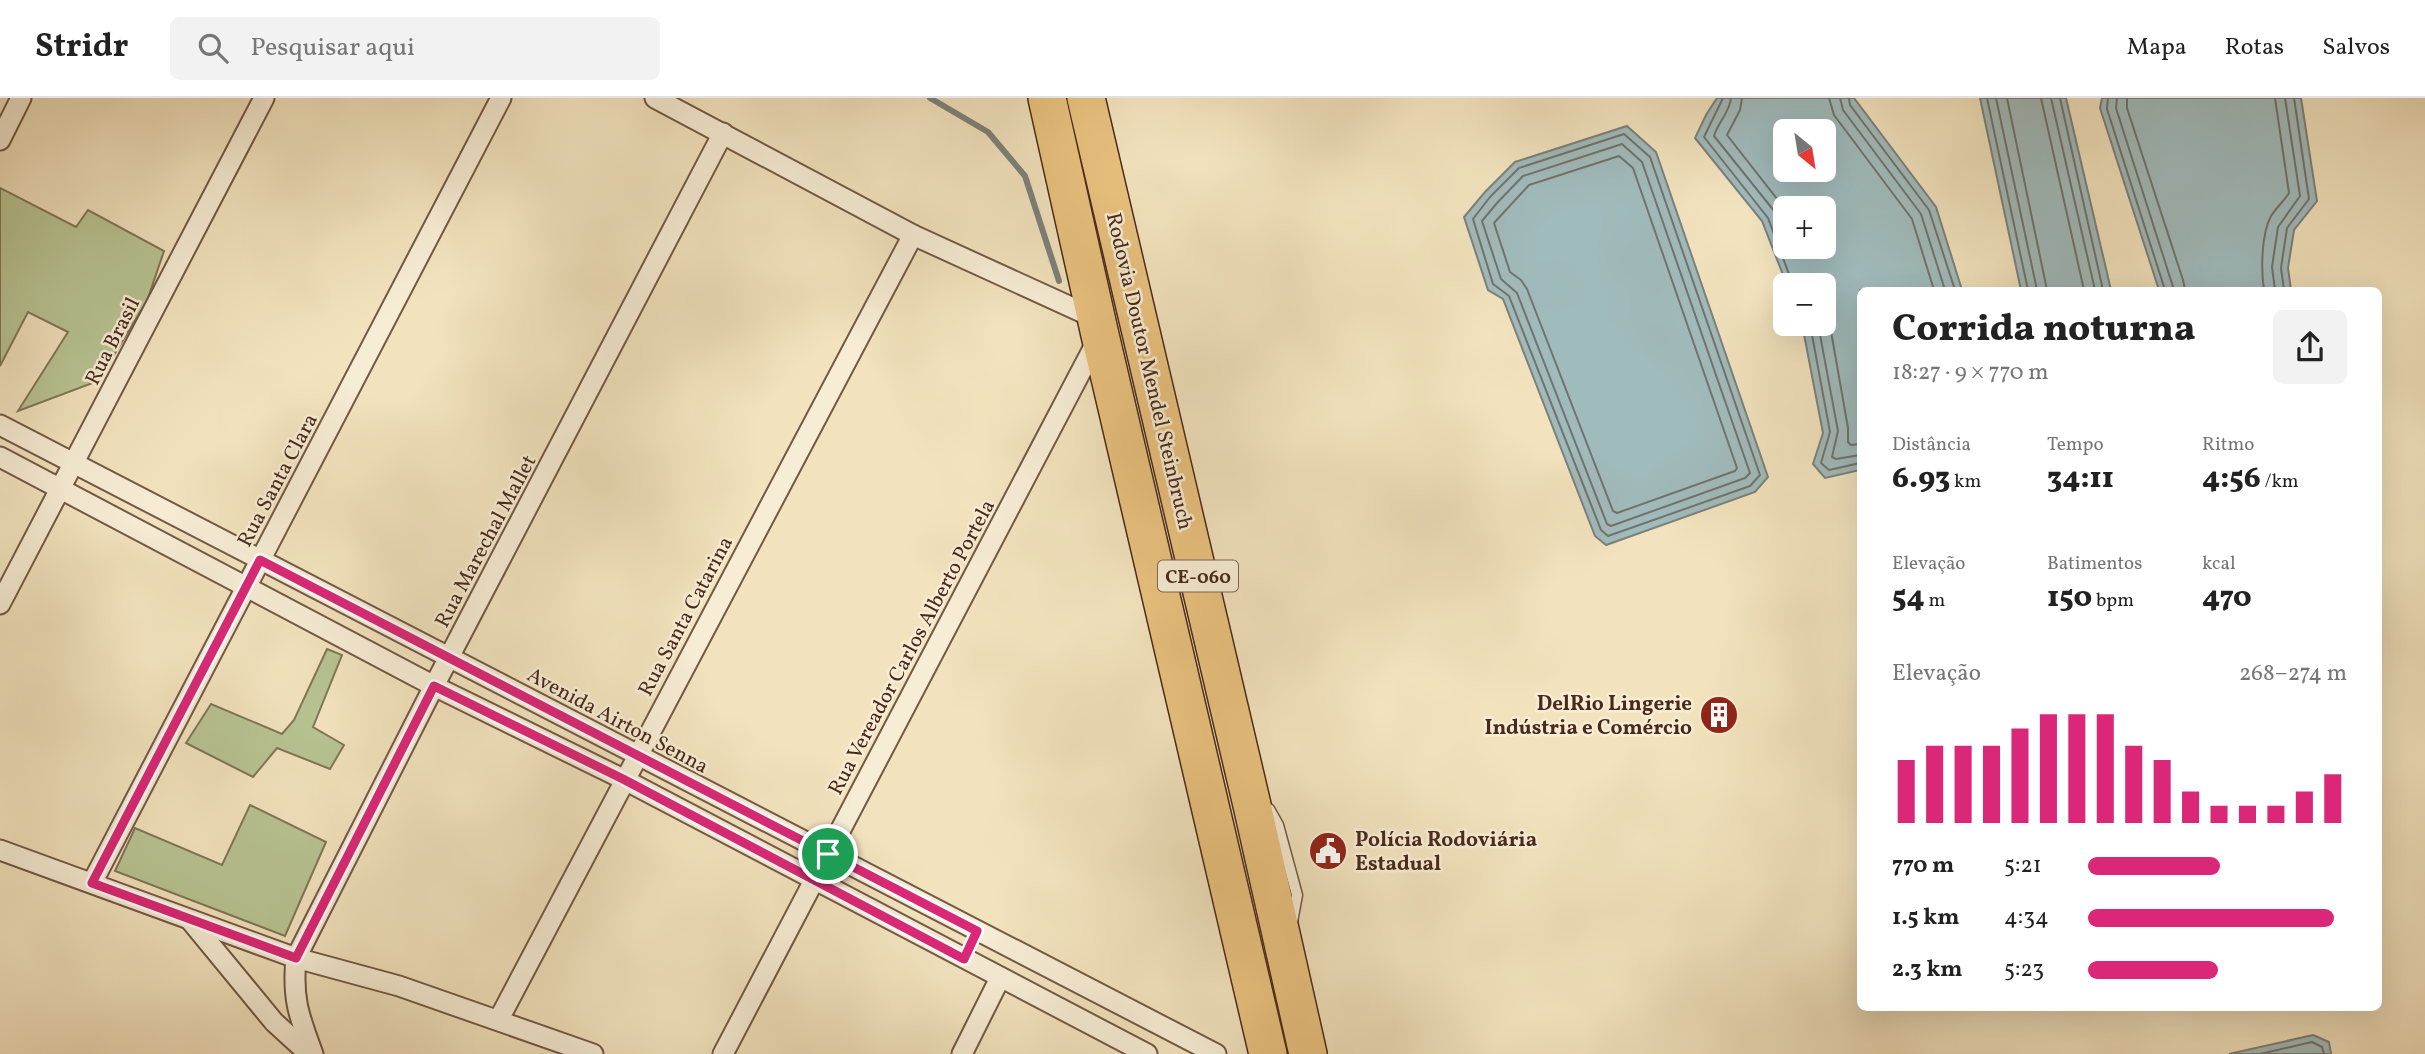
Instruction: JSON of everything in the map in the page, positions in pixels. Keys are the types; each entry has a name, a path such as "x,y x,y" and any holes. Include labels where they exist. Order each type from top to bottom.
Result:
{"highway":[{"name":"Rodovia Doutor Mendel Steinbruch","path":"1047,98 1099,327 1227,815 1250,917 1268,1054"},
{"name":"Rodovia Doutor Mendel Steinbruch","path":"1086,98 1242,766 1227,815"},
{"name":"Rodovia Doutor Mendel Steinbruch","path":"1250,917 1285,957 1308,1054"}],"street":[{"path":"0,140 21,98"},
{"name":"Rua Brasil","path":"0,604 264,98"},
{"name":"Rua Santa Clara","path":"92,883 501,98"},
{"path":"655,98 913,235 1099,327"},
{"name":"Rua Marechal Mallet","path":"311,1054 296,1008 296,958 434,686 723,133"},
{"name":"Rua Santa Catarina","path":"499,1019 623,779 913,235"},
{"name":"Rua Vereador Carlos Alberto Portela","path":"723,1054 816,880 1099,327"},
{"name":"Avenida Airton Senna","path":"0,425 1216,1054"},
{"path":"0,457 434,686 623,779 1147,1054"},
{"path":"0,850 296,958 400,986 593,1054"},
{"path":"190,919 274,1022 311,1054"},
{"path":"964,959 977,931"},
{"path":"962,1054 1000,978"}],"lane":[{"path":"1242,766 1278,825 1297,895 1285,957"}],"green space":[{"path":"0,188 76,227 88,210 164,251 147,301 98,381 18,411 68,332 28,312 0,366"},
{"path":"327,649 342,655 313,727 344,745 330,769 277,748 253,777 186,743 211,704 282,734 294,720"},
{"path":"250,805 326,842 285,936 115,871 135,828 222,865"}],"water":[{"path":"1717,98 1854,98 1936,207 1961,287 1857,287 1857,471 1825,478 1813,464 1823,433 1804,336 1836,336 1836,273 1782,273 1777,259 1836,259 1836,196 1773,196 1773,249 1762,221 1695,138"},
{"path":"1980,98 2066,98 2110,287 2020,287"},
{"path":"2102,98 2301,98 2317,201 2294,230 2288,268 2291,287 2158,287 2100,108"},
{"path":"1627,126 1656,152 1768,477 1755,492 1606,545 1595,536 1503,299 1488,290 1464,217 1515,162"},
{"path":"2313,1035 2329,1042 2331,1054 2229,1054"}],"waterway":[{"path":"930,98 988,132 1025,176 1059,281"}],"place":[{"name":"DelRio Lingerie Indústria e Comércio","path":"1719,715"},
{"name":"Polícia Rodoviária Estadual","path":"1328,851"}],"route":[{"path":"260,560 828,854 977,931 964,959 623,779 434,686 296,958 92,883 260,560"}]}
